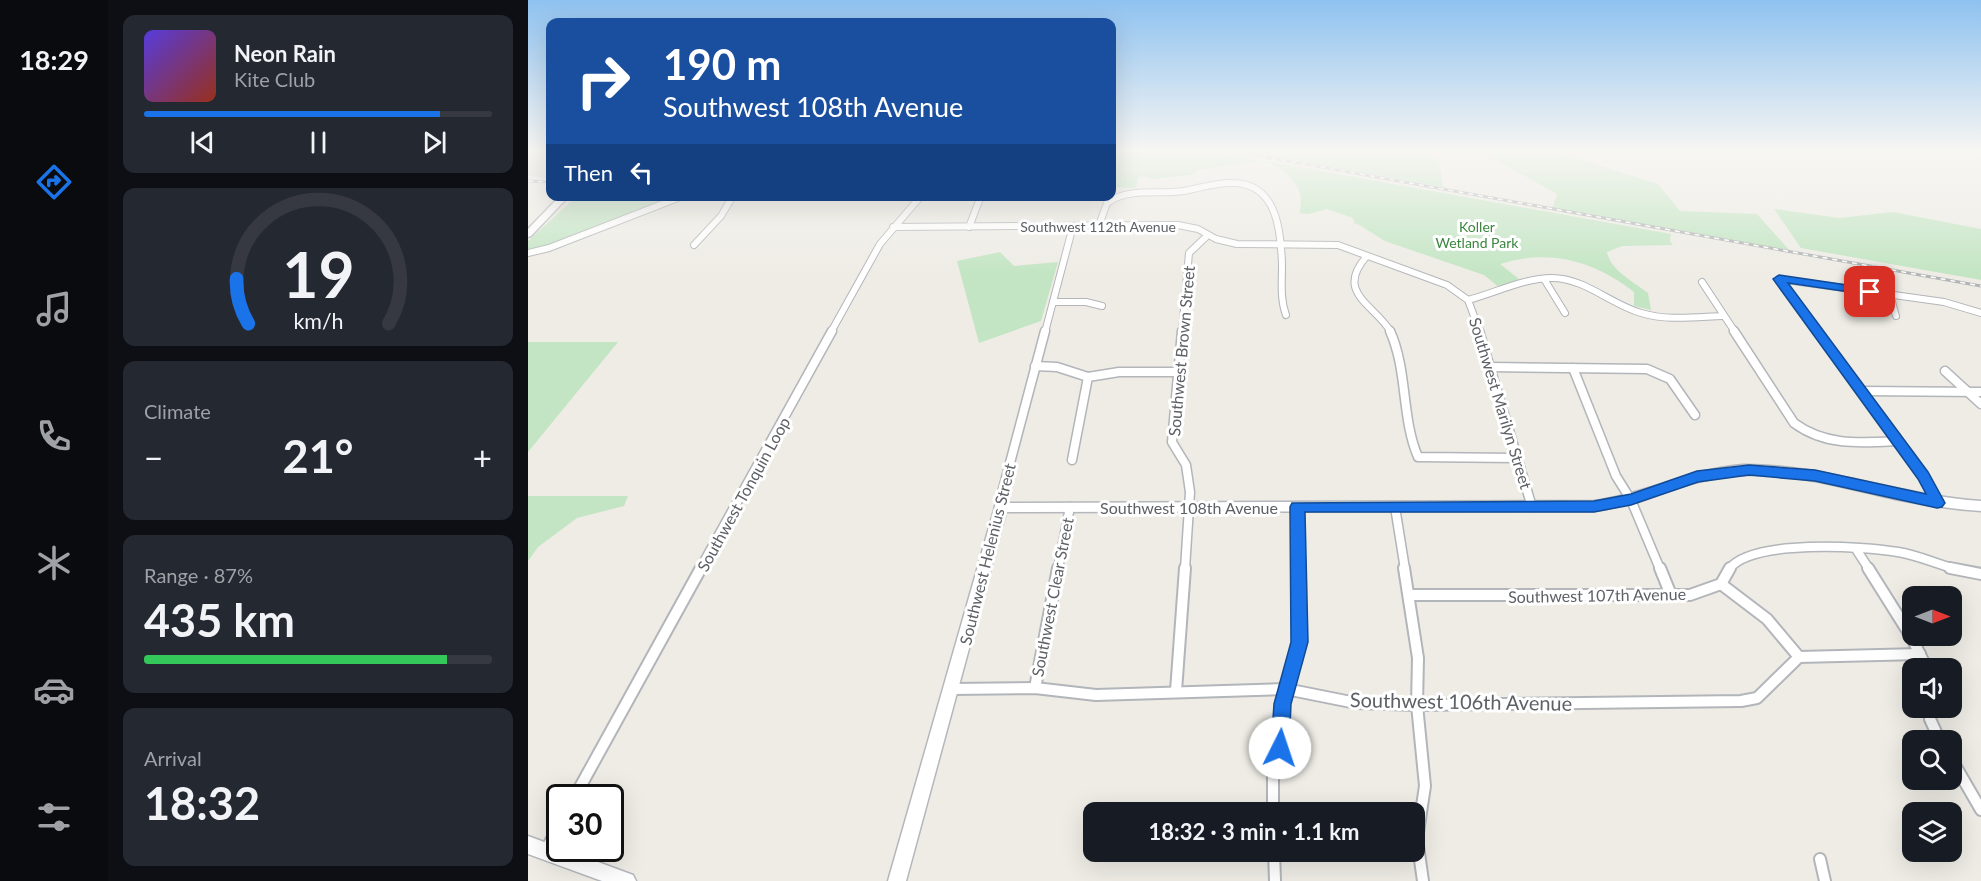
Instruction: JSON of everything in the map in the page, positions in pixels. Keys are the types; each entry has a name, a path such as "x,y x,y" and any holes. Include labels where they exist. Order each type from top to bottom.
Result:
{"street":[{"path":"1116,199 1169,192"},
{"path":"1259,192 1268,199 1277,216 1282,305 1286,315"},
{"path":"528,234 560,201"},
{"path":"536,226 565,201"},
{"path":"528,253 549,248 671,201"},
{"path":"694,245 721,216 730,201"},
{"name":"Southwest Tonquin Loop","path":"582,784 880,244 916,201"},
{"path":"969,227 979,201"},
{"path":"1099,225 1104,207 1113,201"},
{"name":"Southwest 112th Avenue","path":"893,227 1178,225 1237,244 1331,244 1447,285 1468,300"},
{"name":"Southwest Helenius Street","path":"897,881 1001,507 1002,493 1073,226"},
{"name":"Southwest Brown Street","path":"1176,692 1190,477 1186,465 1172,442 1189,252 1208,236"},
{"path":"1366,257 1354,274 1356,291 1364,302 1383,319 1393,335 1412,443 1418,457 1516,458"},
{"path":"1544,279 1565,313"},
{"path":"1468,300 1544,279 1565,280 1589,286 1639,313 1660,317 1723,316"},
{"path":"1937,503 1923,476 1779,279 1944,302 1981,313"},
{"path":"1702,282 1723,316 1742,339 1794,423 1819,440 1897,441"},
{"path":"1890,295 1896,316"},
{"name":"Southwest Marilyn Street","path":"1468,300 1532,507"},
{"path":"1053,302 1086,302 1102,306"},
{"path":"1035,366 1057,367 1088,376 1119,372 1177,372"},
{"path":"1489,367 1637,367 1654,370 1678,387 1695,415"},
{"path":"1573,368 1617,476 1631,500 1671,595"},
{"path":"1945,371 1981,404"},
{"path":"1072,460 1088,376"},
{"path":"1861,392 1981,392"},
{"name":"Southwest 108th Avenue","path":"1001,507 1594,506 1631,500 1697,477 1759,470 1815,475 1937,503 1981,506"},
{"name":"Southwest Clear Street","path":"1035,688 1070,507"},
{"path":"1273,802 1273,769 1282,738 1282,704 1300,633 1297,507"},
{"path":"1395,507 1418,658 1417,705 1425,778 1417,839 1423,881"},
{"path":"1920,654 1799,657 1767,619 1721,584 1730,567 1739,559 1753,553 1857,549 1899,552 1981,574"},
{"path":"1857,549 1922,658"},
{"name":"Southwest 107th Avenue","path":"1409,595 1671,595 1701,593 1721,584"},
{"name":"Southwest 106th Avenue","path":"952,689 1035,688 1096,695 1286,689 1356,703 1417,705 1741,701 1757,698 1799,657"},
{"path":"1962,777 1981,810"},
{"path":"537,848 627,881"},
{"path":"1820,859 1825,881"},
{"path":"1274,862 1275,881"}],"green space":[{"name":"Koller Wetland Park","path":"1300,192 1438,192 1671,234 1670,241 1673,245 1622,246 1607,252 1618,270 1648,293 1651,310 1634,306 1634,292 1619,281 1604,272 1571,260 1536,257 1500,264 1519,279 1500,288 1484,275 1385,241 1356,223 1355,225 1353,218 1327,209 1308,214 1300,213"},
{"path":"1554,192 1665,192 1680,211 1757,214 1791,252 1552,209 1557,194"},
{"path":"572,201 667,201 563,240 528,250 528,241"},
{"path":"1774,209 1839,218 1893,212 1981,229 1981,280 1801,248"},
{"path":"1000,252 1014,266 1058,262 1041,321 979,343 957,261"},
{"path":"528,342 618,342 528,452"},
{"path":"528,496 628,496 624,506 577,518 538,547 528,561"}],"railway":[{"path":"1460,192 1981,286"}],"route":[{"path":"1280,748 1282,704 1300,642 1297,507 1612,505 1649,494 1680,481 1720,472 1749,470 1815,475 1937,503 1923,476 1779,279 1870,292"}]}
